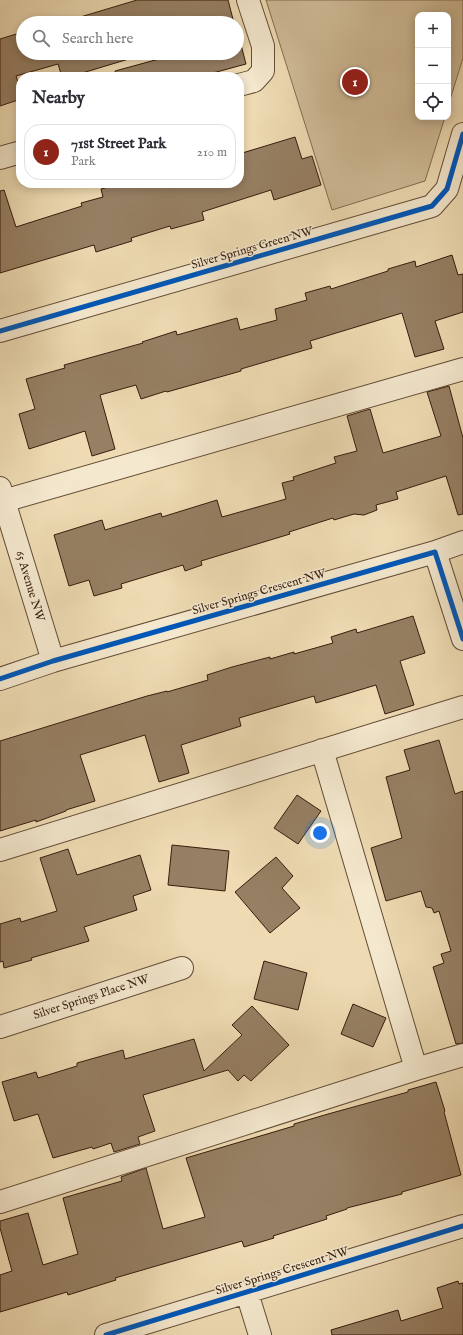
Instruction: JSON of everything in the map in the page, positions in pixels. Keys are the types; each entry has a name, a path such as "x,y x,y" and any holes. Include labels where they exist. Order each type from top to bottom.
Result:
{"street":[{"path":"244,84 254,81 262,71 263,46 248,0"},
{"name":"Silver Springs Green NW","path":"0,331 432,206 447,189 463,134"},
{"path":"0,158 16,153"},
{"path":"1,497 463,369"},
{"name":"65 Avenue NW","path":"1,497 53,661"},
{"name":"Silver Springs Crescent NW","path":"0,679 53,661 435,552 463,542"},
{"path":"435,552 463,639"},
{"path":"0,850 463,707"},
{"path":"322,750 416,1069"},
{"name":"Silver Springs Place NW","path":"0,1027 182,968"},
{"path":"0,1202 463,1055"},
{"name":"Silver Springs Crescent NW","path":"106,1335 463,1226"},
{"path":"247,1292 260,1335"}],"shaded area":[{"path":"266,0 463,0 463,58 451,96 451,12 415,12 415,120 444,120 425,181 332,210"}],"building":[{"path":"137,0 228,0 232,16 84,16"},
{"path":"16,34 16,60 125,60 86,72 60,72 58,64 30,72 16,72 16,101 0,106 0,39"},
{"path":"244,56 246,64 216,72 115,71 155,60 244,60"},
{"path":"295,137 302,159 312,156 321,185 274,200 271,190 202,212 204,220 171,229 170,226 131,238 132,241 96,252 94,245 0,273 0,191 4,190 16,227 82,206 81,203 103,197 101,189 105,188 244,188 244,152"},
{"path":"452,255 458,275 463,274 463,312 435,321 444,349 415,357 402,313 310,341 312,348 241,369 241,371 167,392 166,391 141,399 136,385 100,395 115,449 92,456 85,431 29,449 19,414 35,409 26,379 65,368 64,365 143,343 142,342 176,331 177,335 237,318 240,330 277,320 275,309 307,300 305,293 330,286 331,289 415,261 416,267"},
{"path":"449,386 463,438 463,514 458,515 446,476 396,492 398,499 376,505 377,510 364,515 354,514 334,520 333,518 289,532 290,534 201,561 202,565 185,571 183,565 121,584 122,588 94,596 89,580 69,586 54,535 102,520 105,530 161,513 162,517 217,500 222,517 286,499 282,483 294,480 293,477 336,463 334,457 357,451 347,416 370,409 383,453 441,436 427,392"},
{"path":"413,616 425,653 400,661 414,705 385,714 376,685 316,703 314,696 239,718 241,726 181,745 189,773 159,782 145,735 80,755 95,801 66,810 36,822 36,820 0,831 0,741 147,696 167,692 208,680 207,675 232,667 294,652 294,654 333,643 331,637 356,629 357,633"},
{"path":"439,740 455,794 463,791 463,1043 456,1044 433,967 444,963 441,954 451,951 439,911 434,913 432,908 426,907 421,891 386,901 371,848 402,838 386,777 410,770 404,750"},
{"path":"297,795 321,811 298,844 274,828"},
{"path":"172,845 229,851 225,891 168,885"},
{"path":"68,849 77,875 140,855 151,890 133,896 137,910 84,927 89,941 31,958 32,960 4,968 3,961 0,962 0,924 20,918 21,922 57,911 40,858"},
{"path":"276,857 293,876 282,888 300,908 270,933 235,892"},
{"path":"264,961 307,973 298,1010 254,999"},
{"path":"353,1004 386,1018 373,1047 341,1034"},
{"path":"252,1006 289,1045 251,1081 244,1075 238,1081 228,1070 143,1095 155,1131 138,1137 140,1144 114,1152 111,1143 93,1149 92,1147 53,1158 38,1114 14,1121 2,1082 36,1072 38,1078 77,1066 77,1063 123,1050 125,1059 194,1039 204,1071 242,1035 232,1025"},
{"path":"436,1082 461,1175 402,1192 402,1194 347,1208 326,1216 327,1219 244,1247 242,1241 115,1278 116,1280 68,1295 67,1292 0,1312 0,1275 12,1271 0,1228 0,1221 28,1213 43,1265 78,1254 63,1198 122,1181 121,1177 146,1168 163,1229 205,1217 186,1158 294,1126 294,1124 408,1092 408,1090"},
{"path":"458,1281 459,1284 463,1283 463,1335 332,1335 331,1330 398,1310 401,1321 443,1308 437,1288"}],"cycle path":[{"path":"0,331 432,206 447,189 463,134"},
{"path":"0,679 53,661 435,552 463,639"},
{"path":"106,1335 463,1226"}],"place":[{"name":"71st Street Park","path":"355,82"}]}
